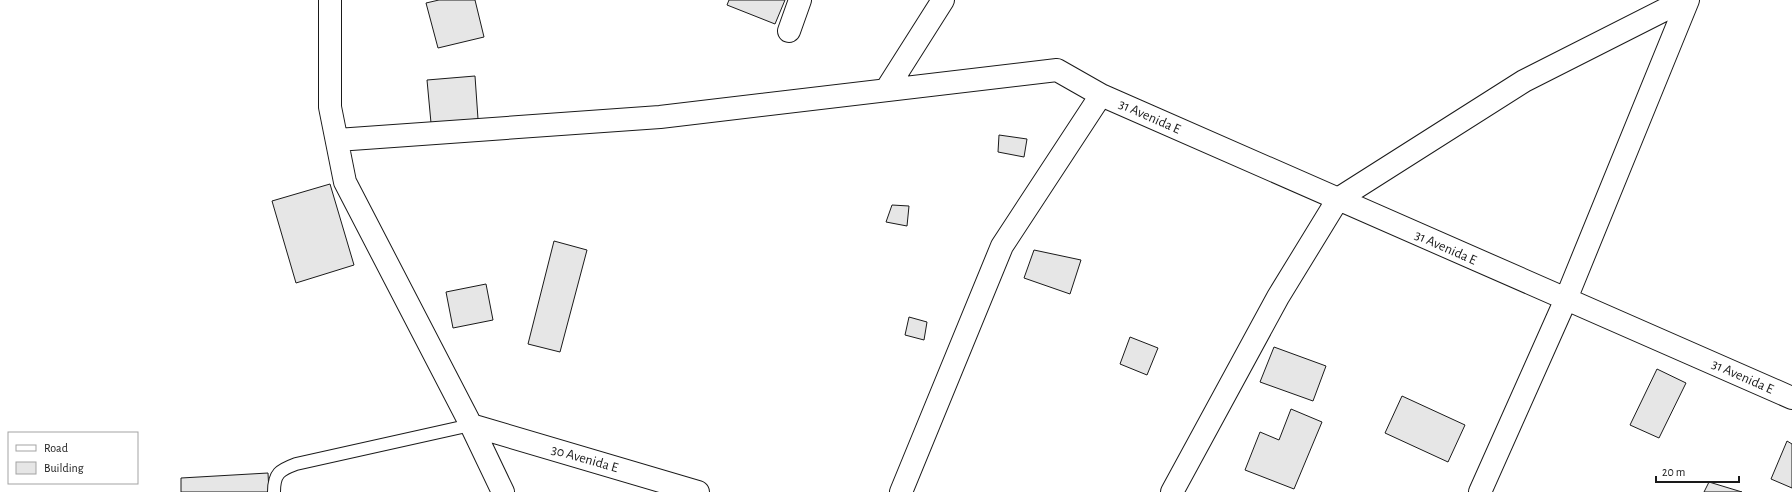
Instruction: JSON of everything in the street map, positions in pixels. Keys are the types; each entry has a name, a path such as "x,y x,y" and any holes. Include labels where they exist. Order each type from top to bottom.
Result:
{"street":[{"path":"330,0 330,107 345,182 471,425 503,492"},
{"path":"789,31 800,0"},
{"path":"886,90 943,0"},
{"path":"1172,492 1278,297 1338,199 1524,81 1684,0"},
{"path":"1480,492 1566,299 1688,0"},
{"name":"31 Avenida E","path":"337,140 660,118 1057,70 1101,95 1792,398"},
{"path":"901,492 1002,246 1101,95"},
{"name":"30 Avenida E","path":"471,425 698,492"}],"lane":[{"path":"274,492 274,480 277,475 284,469 296,464 471,425"}],"building":[{"path":"439,0 475,0 484,37 438,48 426,3"},
{"path":"729,0 785,0 775,24 727,5"},
{"path":"475,76 478,119 431,123 427,80"},
{"path":"999,135 1027,139 1024,157 998,152"},
{"path":"330,184 354,265 296,283 272,201"},
{"path":"892,205 909,206 907,226 886,222"},
{"path":"554,241 587,250 560,352 528,344"},
{"path":"1034,250 1081,260 1070,294 1024,278"},
{"path":"486,284 493,320 453,328 446,292"},
{"path":"909,317 927,322 924,340 905,335"},
{"path":"1130,337 1158,348 1147,375 1120,364"},
{"path":"1274,347 1326,366 1313,401 1260,382"},
{"path":"1657,369 1686,383 1659,438 1630,425"},
{"path":"1402,396 1465,425 1448,462 1385,433"},
{"path":"1291,409 1322,422 1294,489 1245,470 1260,432 1279,440"},
{"path":"1787,441 1792,444 1792,488 1771,479"},
{"path":"268,473 269,492 181,492 181,478"},
{"path":"1709,482 1742,492 1704,492"}]}
